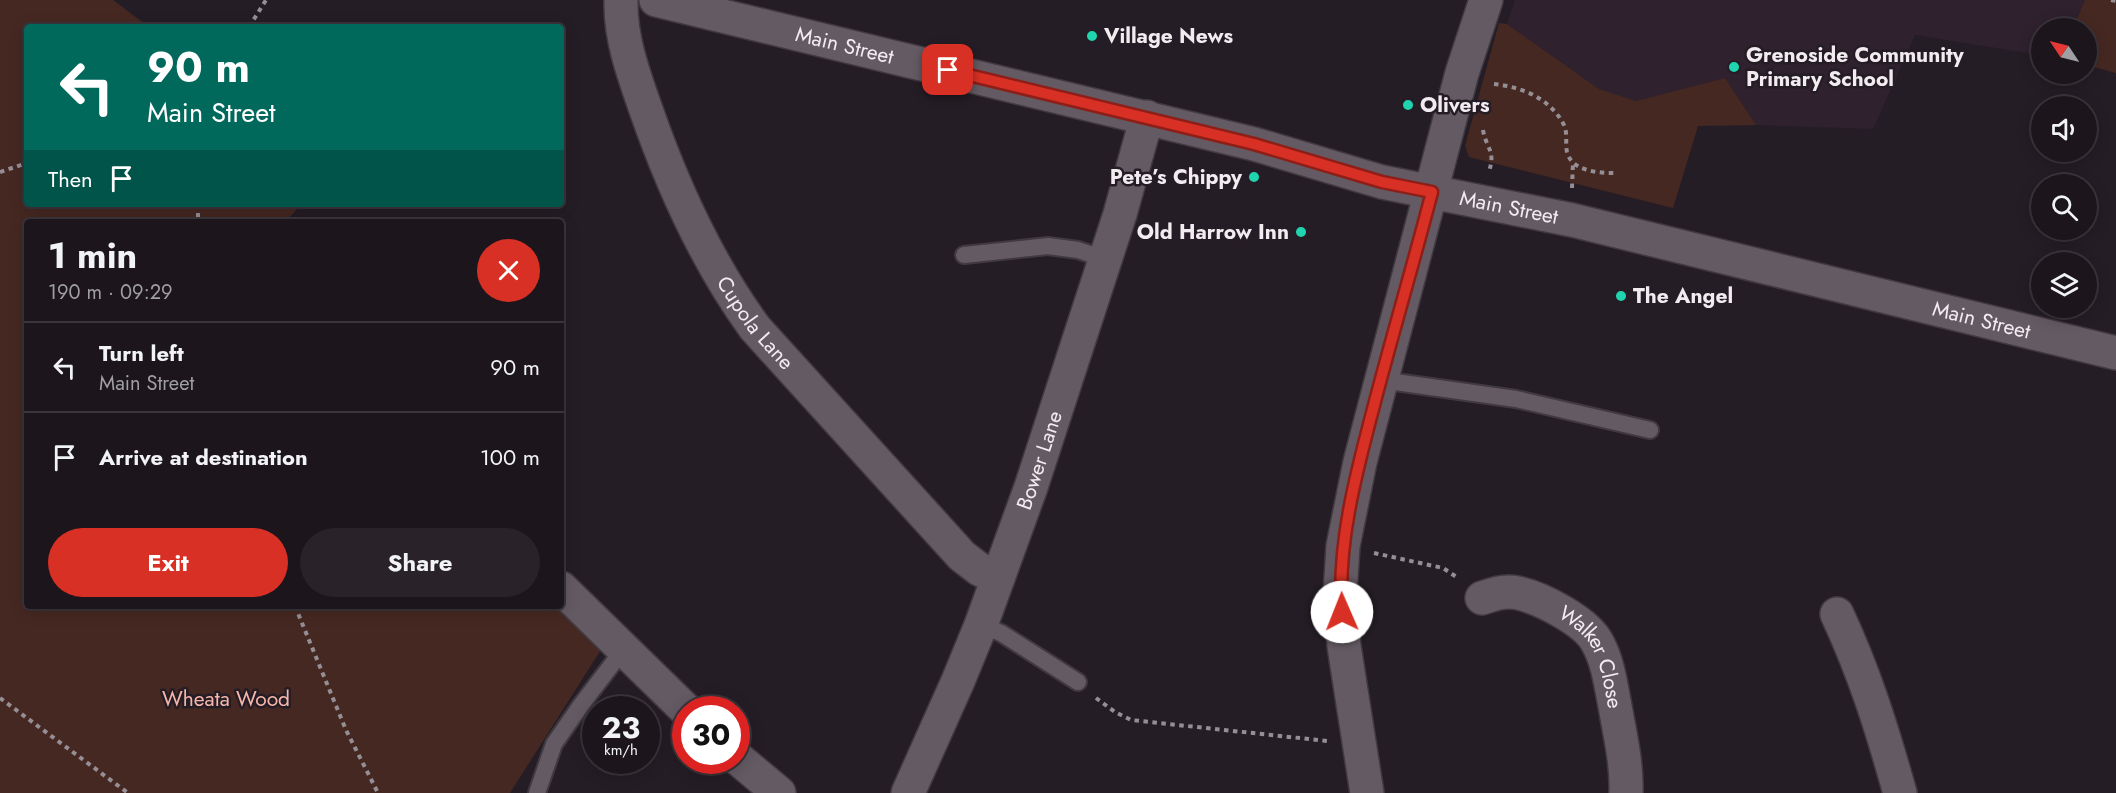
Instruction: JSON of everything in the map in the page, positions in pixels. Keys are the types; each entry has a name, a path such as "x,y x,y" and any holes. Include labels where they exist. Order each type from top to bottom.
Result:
{"street":[{"name":"Cupola Lane","path":"621,0 625,39 634,74 663,159 723,282 755,328 962,556 979,569 998,578"},
{"name":"Main Street","path":"656,0 1147,117 1254,144 1382,182 1572,220 2116,353"},
{"path":"1367,793 1344,646 1340,594 1343,546 1360,462 1381,380 1462,73 1485,0"},
{"name":"Bower Lane","path":"908,793 981,625 1031,487 1105,259 1147,117"},
{"path":"564,591 672,697"},
{"name":"Walker Close","path":"1482,598 1501,592 1518,593 1585,626 1598,643 1610,680 1627,771 1626,793"},
{"path":"1836,614 1856,655 1877,712 1900,793"},
{"path":"750,769 779,793"}],"lane":[{"path":"964,255 1048,246 1078,249 1105,259"},
{"path":"1381,380 1516,399 1650,430"},
{"path":"981,625 1001,633 1078,682"},
{"path":"537,793 554,744 623,650"}],"path":[{"path":"251,24 266,0"},
{"path":"2111,0 2116,1"},
{"path":"1491,93 1496,75"},
{"path":"1493,84 1524,89 1553,110 1567,134 1567,153 1573,162 1598,173 1616,173"},
{"path":"1483,127 1492,151 1492,162 1488,169 1493,177 1505,185 1508,194 1496,205"},
{"path":"0,172 24,164"},
{"path":"1343,546 1443,568 1482,598"},
{"path":"296,609 346,730 378,793"},
{"path":"1078,682 1115,712 1131,720 1358,744"},
{"path":"0,698 128,793"}],"shaded area":[{"name":"Grenoside Community Primary School","path":"1515,0 2085,0 2077,18 2031,18 2031,53 1915,35 1873,129 1756,125 1725,78 1636,101 1599,89 1507,24"}],"green space":[{"name":"Wheata Wood","path":"0,0 113,0 145,24 24,24 24,207 299,207 288,219 24,219 24,609 562,609 602,648 510,793 0,793"},
{"path":"2085,0 2116,0 2116,73 2097,68 2097,18 2077,18"},
{"path":"1499,23 1507,24 1599,89 1636,101 1725,78 1756,125 1698,126 1673,208 1469,157 1465,146"}],"place":[{"name":"Village News","path":"1092,36"},
{"name":"Grenoside Community Primary School","path":"1734,67"},
{"name":"Olivers","path":"1408,105"},
{"name":"Pete’s Chippy","path":"1254,177"},
{"name":"Old Harrow Inn","path":"1301,232"},
{"name":"The Angel","path":"1621,296"}],"route":[{"path":"948,70 1254,144 1382,182 1432,192 1360,462 1343,546 1340,594 1342,612"}]}
